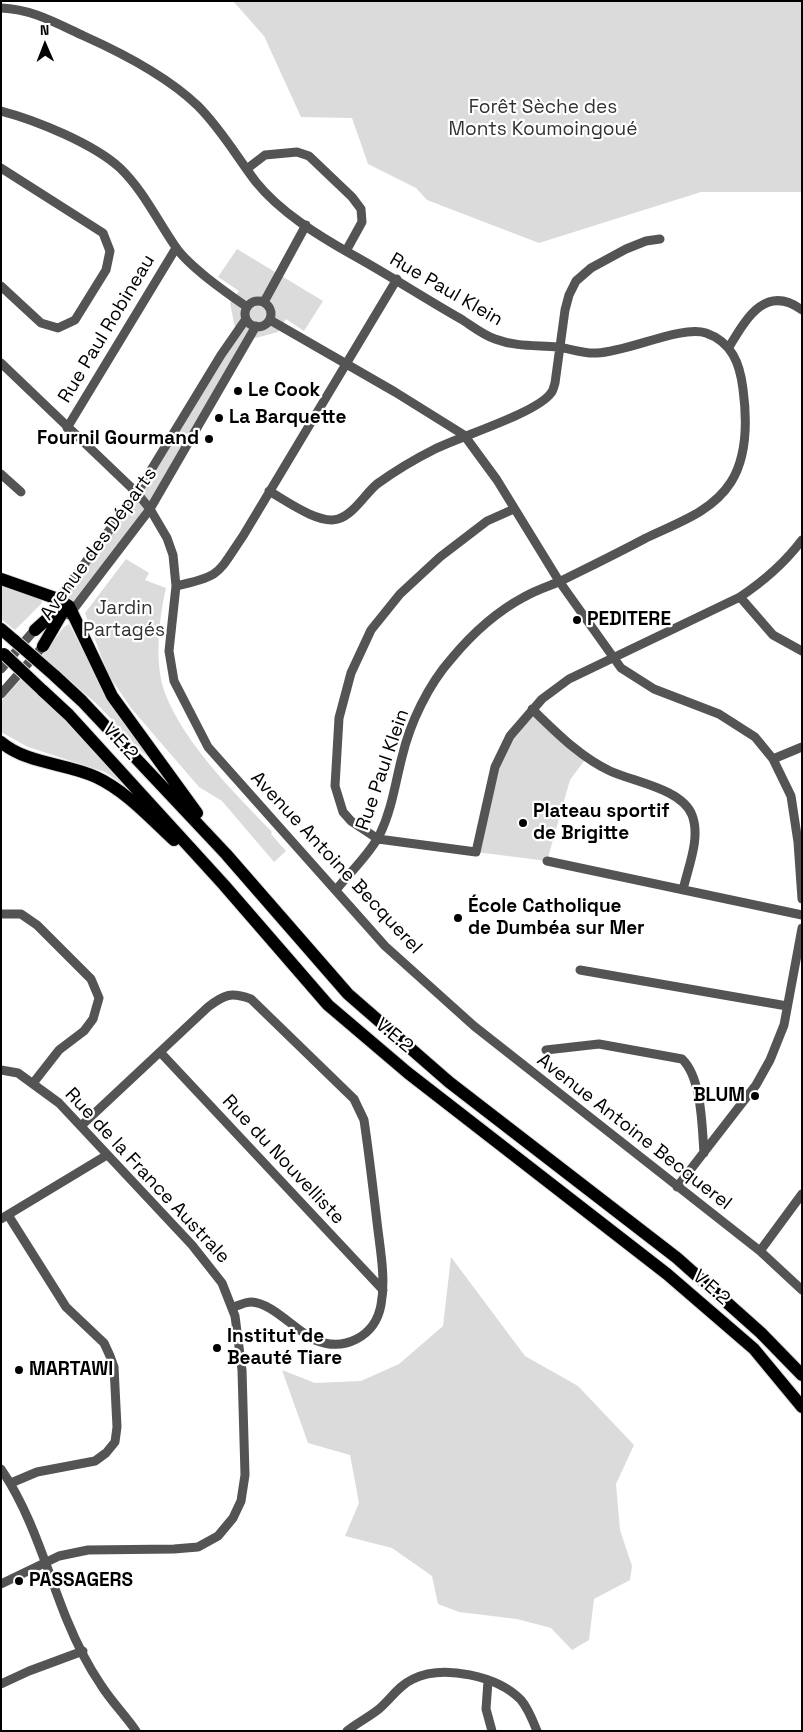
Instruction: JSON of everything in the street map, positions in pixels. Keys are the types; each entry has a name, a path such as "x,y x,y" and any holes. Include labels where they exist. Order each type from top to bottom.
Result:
{"highway":[{"path":"1,579 64,607 112,696 226,854"},
{"path":"35,630 50,616 64,607"},
{"path":"44,646 58,623 64,607"},
{"name":"V.E.2","path":"1,629 89,708 226,854 348,994 449,1082 676,1258 761,1332 802,1375"},
{"name":"V.E.2","path":"2,653 69,715 224,885 328,1004 408,1072 667,1274 754,1349 802,1406"},
{"path":"1,742 23,755 96,777 124,794 224,885"}],"street":[{"name":"Rue Paul Klein","path":"1,8 17,9 51,19 112,49 178,89 215,123 256,181 271,198 306,225 346,251 396,279 492,338 513,344 561,347 585,353 618,352 672,335 698,332 707,333 730,347 740,370 745,420 743,454 730,484 706,508 526,596 495,615 449,661 434,683 409,732 389,813 378,839 336,890"},
{"path":"1,111 21,116 68,136 109,160 134,183 176,248 219,287 247,307"},
{"path":"248,168 265,155 297,152 309,156 352,197 361,209 362,222 346,251"},
{"path":"1,168 103,233 110,252 106,270 75,320 58,328 41,323 1,286"},
{"path":"264,302 306,225"},
{"path":"269,491 317,518 327,520 338,519 375,486 403,466 464,435 520,414 551,393 561,347 565,310 569,295 576,281 591,268 626,249 646,241 660,239"},
{"name":"Rue Paul Robineau","path":"66,428 176,248"},
{"path":"176,586 209,578 218,572 269,491 396,279"},
{"path":"730,347 747,317 759,306 781,300 802,310"},
{"path":"253,302 264,302 271,311 270,320 264,325 256,326 246,319 247,307 253,302"},
{"name":"Avenue des Départs","path":"64,607 137,493 221,355 246,319"},
{"path":"270,320 464,435 497,480 559,581 612,658 621,668 654,689 719,714 755,737 773,759 792,796 795,809 802,899"},
{"name":"Avenue des Départs","path":"64,607 150,509 256,326"},
{"name":"Avenue Antoine Becquerel","path":"1,363 66,428 137,493 150,509 168,538 176,569 169,651 174,680 187,710 208,747 386,946 474,1026 760,1251 802,1290"},
{"path":"1,474 20,492"},
{"path":"514,509 487,521 440,557 400,594 371,630 351,673 339,718 335,786 343,812 351,821 378,839 476,852 495,767 510,736 542,699 569,679 740,597 761,583 788,558 802,540"},
{"path":"740,597 773,635 802,651"},
{"name":"Avenue des Départs","path":"1,669 35,630"},
{"name":"Avenue des Départs","path":"1,694 44,646"},
{"path":"532,710 587,757 609,771 676,796 687,804 695,824 695,836 683,890"},
{"path":"773,759 802,748"},
{"path":"547,861 802,915"},
{"path":"1,914 21,914 32,921 91,979 99,998 93,1019 84,1031 59,1050 34,1082"},
{"path":"678,1187 756,1085 778,1043 802,928"},
{"path":"580,970 787,1006"},
{"path":"82,1125 220,997 235,994 251,999 354,1099 364,1120 382,1263 381,1306 371,1328 362,1337 335,1346 314,1340 281,1318 268,1306 251,1302 232,1307"},
{"path":"546,1050 599,1044 682,1059 689,1066 696,1088 704,1153"},
{"name":"Rue du Nouvelliste","path":"160,1052 382,1290"},
{"name":"Rue de la France Australe","path":"1,1070 18,1073 34,1082 82,1125 107,1155 201,1255 222,1283 232,1307 242,1370 245,1475 241,1501 234,1518 218,1536 198,1547 88,1550 59,1556 1,1584"},
{"path":"11,1483 37,1472 95,1461 106,1453 114,1442 117,1427 114,1367 104,1343 66,1307 5,1217 107,1155"},
{"path":"760,1251 802,1194"},
{"path":"1,1469 11,1483 68,1622 101,1686 136,1731"},
{"path":"1,1684 29,1671 83,1651"},
{"path":"347,1731 380,1709 401,1685 428,1672 466,1674 501,1685 522,1702 537,1731"},
{"path":"488,1681 486,1709 492,1731"}],"green space":[{"name":"Forêt Sèche des Monts Koumoingoué","path":"233,1 802,1 802,192 701,192 539,243 427,200 416,188 368,164 352,118 301,117 264,36"},
{"path":"237,249 323,301 304,331 286,319 278,332 252,339 150,509 72,611 58,599 137,493 235,328 230,303 239,291 218,277"},
{"name":"Jardin Partagés","path":"126,559 149,573 145,580 166,588 161,613 159,655 165,693 174,712 185,731 212,767 272,832 271,834 286,851 274,862 222,801 199,787 131,708 108,674 85,613"},
{"path":"1,583 41,599 42,603 15,630 1,619"},
{"path":"69,624 108,697 158,766 141,751 98,705 42,656 64,627"},
{"path":"22,678 93,746 128,788 105,772 28,747 1,732 1,701"},
{"path":"532,709 587,757 570,780 547,861 476,852 495,767"},
{"path":"451,1257 525,1356 578,1386 634,1445 616,1484 620,1530 632,1566 630,1580 594,1599 589,1640 572,1650 551,1628 517,1619 459,1612 438,1604 432,1576 392,1548 345,1536 359,1503 350,1455 308,1443 282,1370 315,1383 361,1381 399,1364 443,1326"}],"place":[{"name":"Le Cook","path":"238,391"},
{"name":"La Barquette","path":"219,418"},
{"name":"Fournil Gourmand","path":"209,439"},
{"name":"PEDITERE","path":"577,620"},
{"name":"Plateau sportif de Brigitte","path":"523,823"},
{"name":"École Catholique de Dumbéa sur Mer","path":"458,918"},
{"name":"BLUM","path":"755,1096"},
{"name":"Institut de Beauté Tiare","path":"217,1348"},
{"name":"MARTAWI","path":"19,1370"},
{"name":"PASSAGERS","path":"19,1581"}]}
